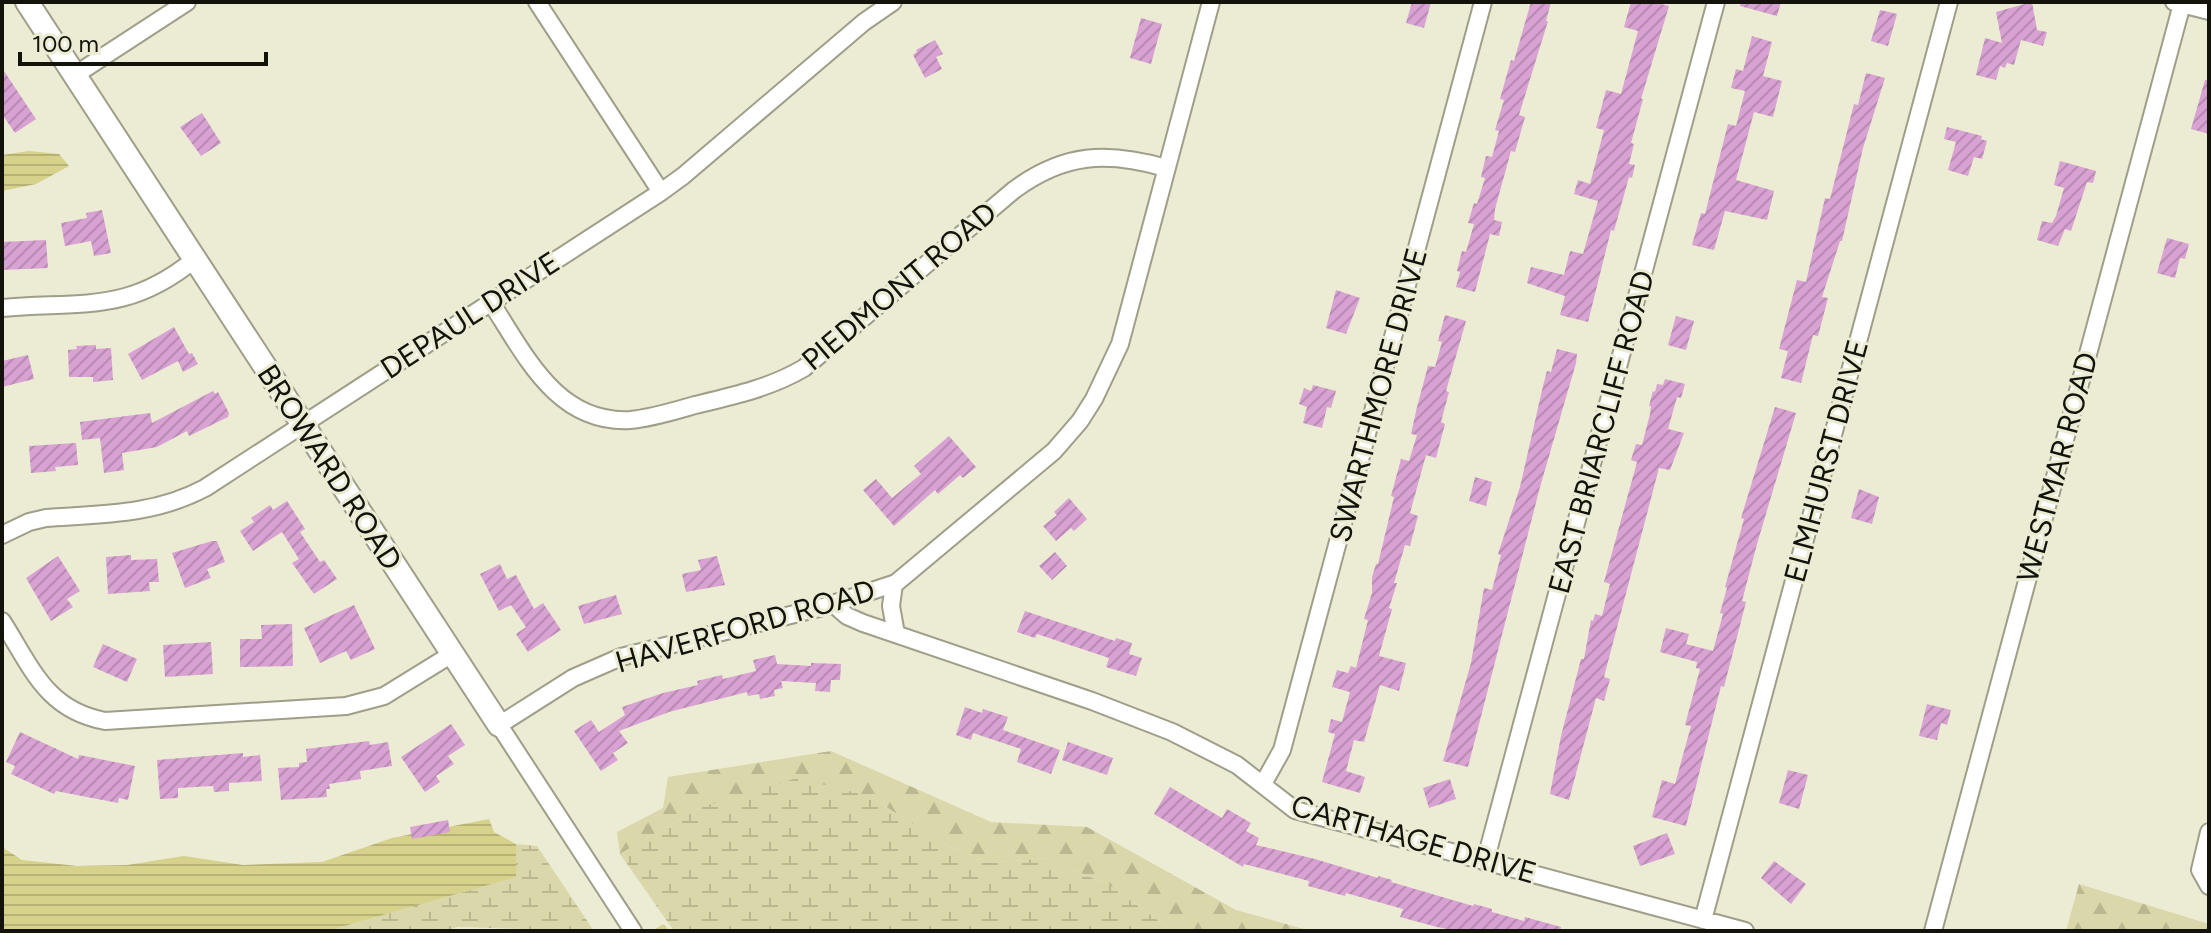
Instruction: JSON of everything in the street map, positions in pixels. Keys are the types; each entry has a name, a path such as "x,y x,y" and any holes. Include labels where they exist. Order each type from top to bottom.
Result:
{"main road":[{"name":"BROWARD ROAD","path":"27,2 499,725"}],"street":[{"path":"75,75 187,2"},
{"path":"538,2 661,192"},
{"name":"DEPAUL DRIVE","path":"2,535 46,518 136,511 182,501 205,488 661,192 864,22 893,2"},
{"name":"HAVERFORD ROAD","path":"499,725 573,678 621,657 833,604 894,584 1032,471 1080,421 1108,373 1120,344 1211,2"},
{"name":"SWARTHMORE DRIVE","path":"1263,784 1282,750 1483,2"},
{"name":"EAST BRIARCLIFF ROAD","path":"1485,862 1716,2"},
{"name":"ELMHURST DRIVE","path":"1703,920 1949,2"},
{"path":"2178,3 2209,11"},
{"name":"WESTMAR ROAD","path":"1933,931 2178,3"},
{"name":"PIEDMONT ROAD","path":"490,301 542,380 567,404 598,418 642,418 760,389 804,368 1036,174 1076,159 1099,156 1139,160 1166,168"},
{"path":"2,308 107,303 132,297 160,284 195,259"},
{"path":"894,584 891,606 896,634"},
{"name":"CARTHAGE DRIVE","path":"833,604 847,616 1172,732 1237,765 1295,810 1745,931"},
{"path":"2,621 47,691 59,704 72,712 105,721 346,706 384,696 452,654"},
{"name":"BROWARD ROAD","path":"499,725 633,931"},
{"path":"2206,882 2201,863 2209,832"}],"green space":[{"path":"831,751 991,822 1087,827 1236,910 1311,931 1173,931 1109,885 1046,858 990,863 947,846 869,796 699,808 620,854 617,832 663,808 668,777"},
{"path":"797,778 869,796 947,846 990,863 1046,858 1109,885 1173,931 674,931 620,854 699,808"},
{"path":"516,844 537,846 594,931 457,927 445,931 327,931 515,877"},
{"path":"2079,884 2209,924 2209,931 2066,931"}],"shaded area":[{"path":"29,151 59,154 69,166 36,184 2,191 2,155"},
{"path":"489,819 494,832 516,844 516,877 327,931 2,931 2,847 22,860 77,866 127,865 184,856 243,865 322,862 392,838"}],"building":[{"path":"1412,2 1431,2 1424,28 1406,23"},
{"path":"1531,2 1551,2 1548,21 1519,115 1525,117 1515,152 1511,151 1495,209 1494,220 1502,222 1499,236 1490,234 1475,292 1456,287 1460,272 1457,271 1474,224 1468,223 1485,178 1481,177 1486,156 1492,157 1499,131 1495,130 1504,100 1500,99"},
{"path":"1631,2 1669,6 1631,143 1634,144 1629,164 1635,165 1632,178 1629,177 1614,231 1611,230 1588,322 1560,315 1565,296 1527,283 1531,267 1564,275 1570,251 1583,254 1598,201 1574,194 1578,180 1590,184 1604,130 1596,128 1606,90 1621,94 1638,31 1624,27"},
{"path":"1741,2 1781,2 1777,16 1740,6"},
{"path":"2032,2 2037,30 2047,32 2043,46 2021,40 2014,65 2007,63 2005,68 2000,66 1996,80 1976,75 1985,38 2002,43 1996,12"},
{"path":"1880,10 1897,14 1888,46 1871,41"},
{"path":"1141,18 1162,24 1151,64 1130,58"},
{"path":"1752,36 1772,42 1763,76 1782,81 1773,117 1754,112 1736,180 1774,191 1767,220 1725,211 1714,250 1692,245 1701,213 1705,214 1728,124 1736,126 1745,91 1731,88 1736,69 1743,71"},
{"path":"935,40 943,54 936,57 942,69 925,78 913,55 916,50"},
{"path":"2,68 36,119 15,133 2,114"},
{"path":"1866,73 1885,78 1863,148 1842,241 1822,297 1828,298 1818,336 1813,335 1801,383 1781,378 1788,351 1779,349 1797,280 1806,282 1825,198 1830,199 1854,104 1858,105"},
{"path":"2205,80 2209,80 2209,134 2191,129"},
{"path":"202,113 221,143 201,156 180,127"},
{"path":"1947,127 1982,136 1981,139 1987,141 1982,159 1974,157 1968,176 1948,170 1956,142 1944,139"},
{"path":"2060,161 2096,171 2093,183 2087,182 2071,231 2065,229 2058,246 2037,240 2042,221 2052,223 2056,216 2064,188 2054,185"},
{"path":"102,210 111,253 94,256 91,241 65,246 61,223 87,218 86,213"},
{"path":"2167,238 2189,244 2185,259 2180,258 2175,278 2157,273"},
{"path":"46,240 48,268 2,270 2,242"},
{"path":"1336,290 1360,298 1346,334 1326,328"},
{"path":"1445,315 1466,321 1446,391 1449,392 1441,422 1445,424 1436,458 1426,455 1410,513 1418,516 1410,546 1405,545 1394,583 1397,583 1389,608 1392,609 1379,656 1406,663 1399,691 1380,685 1364,742 1354,740 1346,771 1365,777 1360,793 1322,782 1335,734 1328,732 1331,719 1342,722 1350,692 1332,687 1337,670 1348,673 1351,666 1356,668 1368,620 1364,619 1372,593 1372,577 1394,497 1391,496 1401,459 1409,461 1417,435 1411,434 1417,407 1428,366 1435,367"},
{"path":"1676,316 1694,321 1686,350 1668,345"},
{"path":"174,327 198,364 183,372 178,361 142,380 128,354"},
{"path":"96,345 96,349 111,348 113,380 93,382 93,377 69,377 68,350 77,349 76,346"},
{"path":"1557,349 1577,354 1576,363 1540,487 1468,767 1443,761 1471,663 1484,588 1492,590 1501,555 1498,554 1520,487 1547,371 1551,372"},
{"path":"28,355 34,379 2,387 2,361"},
{"path":"1665,379 1685,384 1681,398 1677,397 1668,429 1684,433 1670,470 1659,468 1604,677 1610,679 1604,701 1596,698 1569,800 1550,794 1561,736 1581,659 1584,659 1591,620 1595,614 1602,616 1610,584 1604,582 1637,462 1631,460 1636,444 1642,445 1653,391 1657,384 1663,385"},
{"path":"1313,385 1336,391 1331,408 1327,407 1322,428 1303,423 1307,407 1299,404 1304,388 1311,391"},
{"path":"213,391 215,394 218,392 229,413 228,417 189,436 187,431 157,447 122,453 124,470 104,473 100,438 82,440 80,422 150,413 152,423"},
{"path":"1775,407 1796,413 1757,544 1742,601 1746,602 1724,687 1721,686 1686,826 1652,817 1662,780 1675,784 1691,726 1685,725 1700,669 1696,668 1697,662 1660,652 1666,628 1689,634 1686,644 1713,651 1723,614 1720,613 1725,587 1744,519 1741,518"},
{"path":"949,436 976,467 963,478 960,475 938,494 935,490 894,526 863,490 876,479 892,498 921,474 914,466"},
{"path":"76,443 78,465 31,473 29,446"},
{"path":"1475,477 1492,482 1486,506 1469,501"},
{"path":"1859,489 1879,497 1872,524 1851,518"},
{"path":"1069,498 1087,519 1056,541 1043,526 1057,515 1054,512"},
{"path":"287,501 305,529 300,532 320,562 324,560 337,579 314,594 292,563 299,559 282,532 253,551 240,531 254,522 251,518 270,505 273,510"},
{"path":"217,541 225,562 207,569 211,578 185,588 172,553"},
{"path":"1055,552 1067,566 1052,580 1039,566"},
{"path":"131,555 131,560 157,559 159,582 149,582 150,591 108,594 106,557"},
{"path":"58,556 80,591 67,599 73,607 51,621 26,578"},
{"path":"717,556 725,585 686,592 682,574 701,570 698,560"},
{"path":"500,564 507,579 516,575 534,609 543,603 561,630 528,652 516,634 526,627 511,605 499,611 480,574"},
{"path":"616,595 622,614 584,624 578,606"},
{"path":"354,605 375,649 351,660 346,651 320,663 304,628"},
{"path":"1025,611 1115,641 1116,638 1132,643 1129,654 1142,658 1136,676 1106,667 1109,658 1037,634 1035,638 1017,632"},
{"path":"292,624 293,666 240,667 240,639 262,639 261,625"},
{"path":"211,642 213,674 165,677 163,645"},
{"path":"103,644 137,659 127,682 93,667"},
{"path":"775,655 777,664 841,664 840,680 831,680 830,692 815,691 816,683 781,681 783,688 774,690 775,696 760,699 759,694 748,696 747,692 669,712 619,731 628,743 613,753 618,760 601,771 574,731 591,720 599,732 625,715 622,707 698,685 697,681 756,671 753,660"},
{"path":"1927,704 1951,710 1947,725 1941,723 1937,740 1919,736"},
{"path":"965,707 1008,717 1003,730 1060,750 1051,774 1017,762 1021,749 973,733 971,740 956,735"},
{"path":"451,724 465,745 448,756 454,764 436,776 440,782 425,792 401,757"},
{"path":"20,732 78,759 79,755 135,766 128,800 119,798 118,803 56,791 54,794 11,774 15,766 6,762"},
{"path":"369,741 370,745 388,742 392,766 360,771 361,779 329,784 327,797 281,800 278,768 299,767 299,763 307,762 306,749"},
{"path":"1068,742 1113,758 1107,775 1062,760"},
{"path":"243,753 243,757 260,755 262,781 229,783 229,791 214,792 213,786 178,788 178,798 160,799 157,760"},
{"path":"1788,770 1808,775 1799,809 1779,803"},
{"path":"1450,779 1456,799 1429,808 1423,788"},
{"path":"1170,787 1222,818 1227,809 1251,823 1246,831 1259,838 1256,845 1378,876 1524,921 1525,917 1561,927 1560,931 1458,931 1437,927 1400,917 1403,909 1308,886 1309,881 1244,864 1243,867 1154,814"},
{"path":"448,820 450,832 412,839 410,827"},
{"path":"1667,833 1675,854 1640,866 1633,846"},
{"path":"1774,861 1806,884 1791,904 1761,878"}],"waterway":[{"path":"657,931 663,927 666,931"}]}
